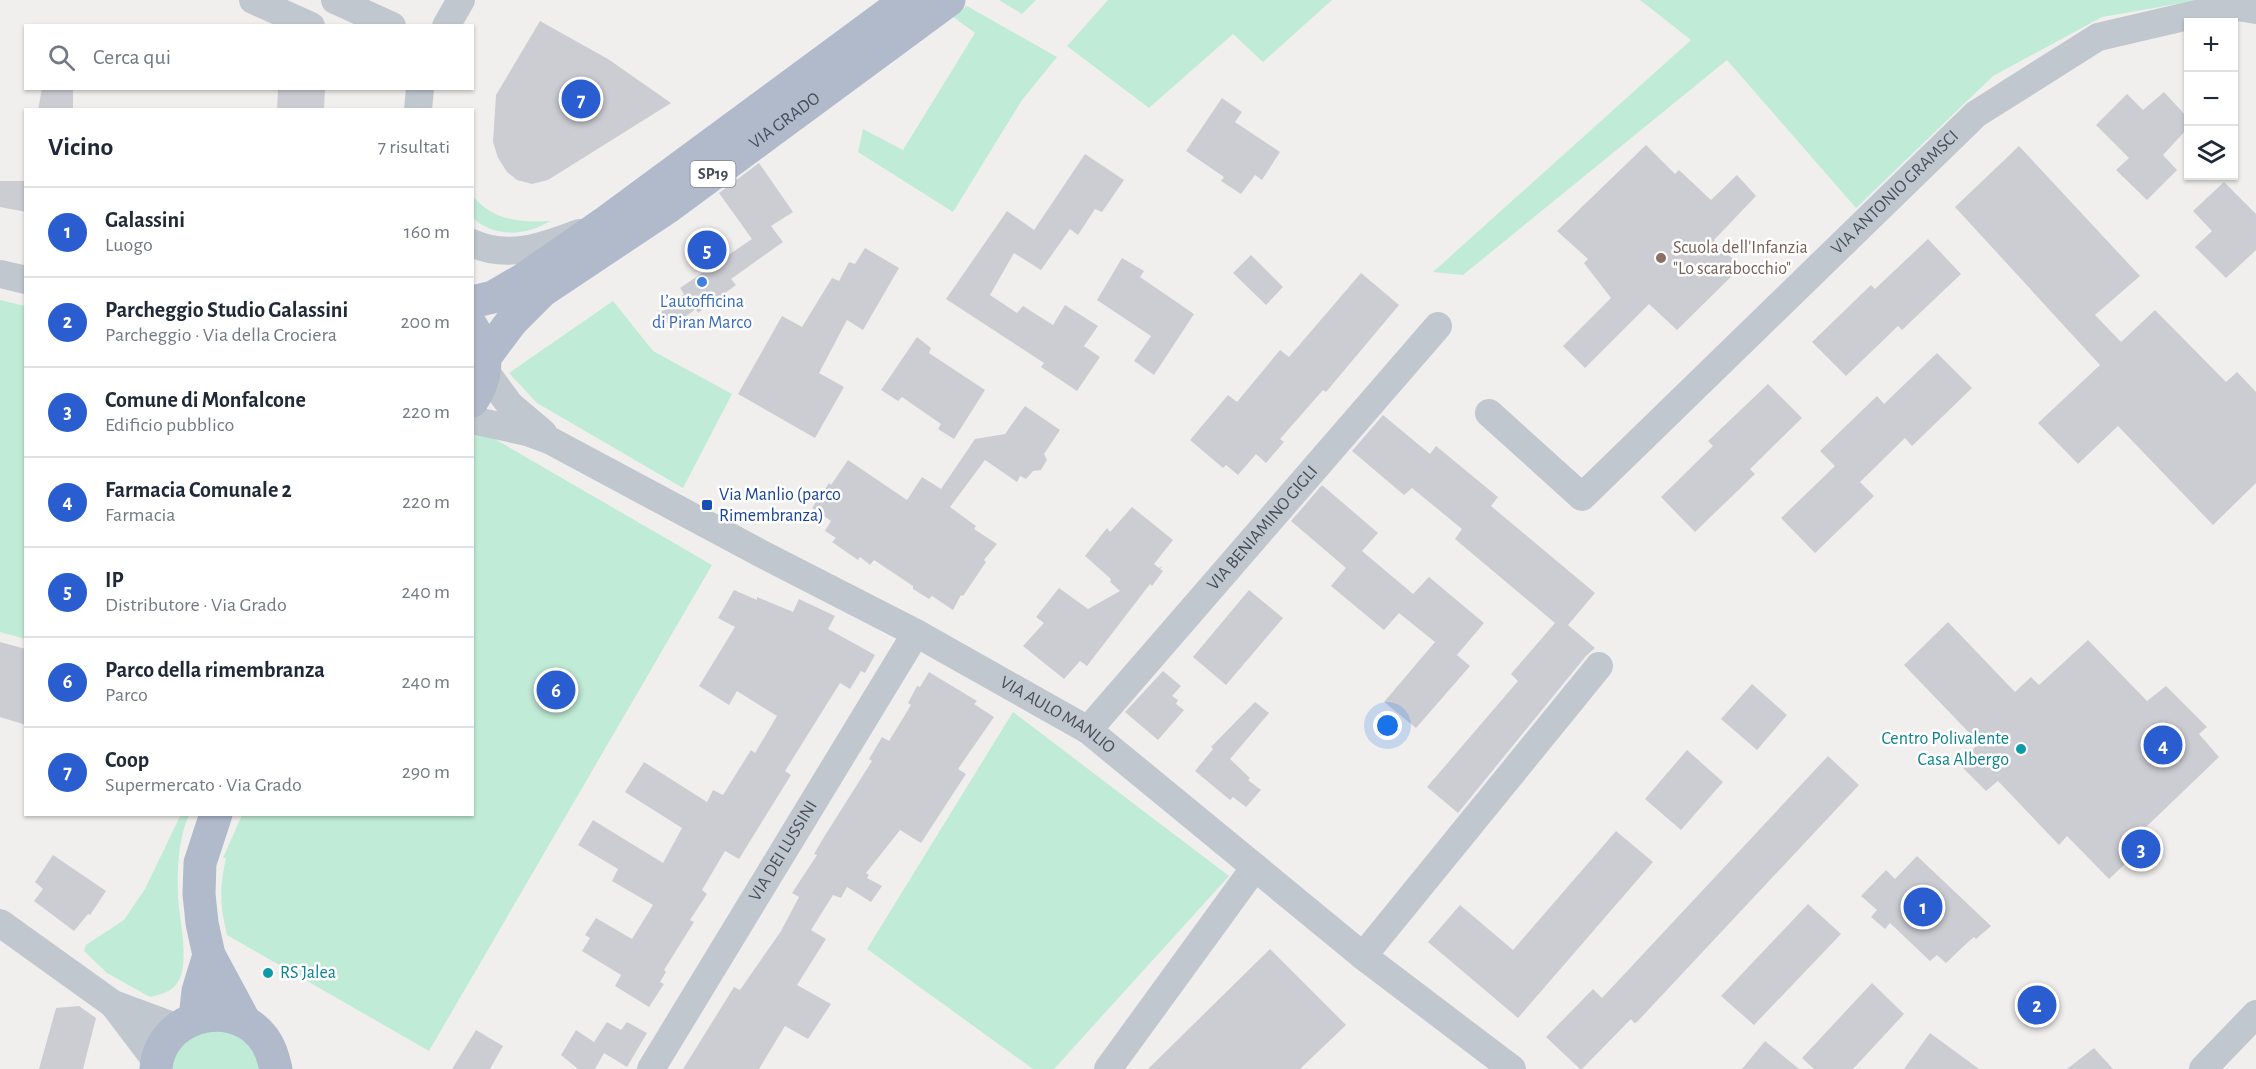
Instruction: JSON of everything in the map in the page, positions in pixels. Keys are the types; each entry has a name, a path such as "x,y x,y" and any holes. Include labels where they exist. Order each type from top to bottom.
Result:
{"main road":[{"name":"VIA GRADO","path":"474,302 493,297 524,279 606,222 907,0"},
{"name":"VIA GRADO","path":"474,398 481,389 485,364 512,321 542,291 668,207 950,0"},
{"path":"474,330 481,342 485,364"},
{"path":"215,816 200,863 199,894 202,923 209,955 245,1022"},
{"path":"186,1023 209,955"},
{"path":"157,1066 164,1043 186,1023 212,1014 229,1016 245,1022 261,1035 272,1051 276,1069"}],"street":[{"path":"253,0 307,24"},
{"path":"335,0 388,24"},
{"path":"447,24 461,0"},
{"name":"VIA ANTONIO GRAMSCI","path":"1489,413 1582,496 1977,114 2098,37 2231,6 2256,10"},
{"path":"417,108 420,90"},
{"path":"474,243 511,252 546,246 606,222"},
{"path":"0,274 24,280"},
{"name":"VIA BENIAMINO GIGLI","path":"1088,730 1438,326"},
{"name":"VIA AULO MANLIO","path":"485,364 510,405 551,441"},
{"name":"VIA AULO MANLIO","path":"474,420 527,432 551,441 916,633 1088,730 1363,956 1512,1069"},
{"name":"VIA DEI LUSSINI","path":"651,1069 916,633"},
{"path":"1363,956 1599,666"},
{"path":"1108,1069 1255,867"},
{"path":"0,923 113,1004 157,1066"},
{"path":"113,1004 186,1023"},
{"path":"2203,1069 2256,1014"}],"green space":[{"path":"999,0 1036,0 1022,14"},
{"path":"1108,0 1332,0 1263,62 1233,34 1149,108 1067,46"},
{"path":"1640,0 2200,0 2102,17 1993,76 1856,208 1727,60 1463,275 1433,272 1691,40"},
{"path":"967,6 1057,57 1022,100 953,212 858,152 863,129 903,150 975,33 952,16"},
{"path":"474,197 498,215 518,220 550,221 531,230 511,233 491,229 474,219"},
{"path":"0,300 24,306 24,639 0,632"},
{"path":"613,301 653,351 732,394 683,488 537,403 509,373"},
{"path":"474,434 493,438 712,565 429,1051 227,935 221,897 226,858 223,858 242,816 474,816"},
{"path":"1013,712 1229,876 1054,1069 1033,1069 867,949"},
{"path":"180,816 189,816 182,834 178,865 183,968 175,986 166,992 150,997 107,973 84,951 86,945 124,920 145,889"},
{"path":"226,1027 252,1044 262,1069 167,1069 182,1038"}],"building":[{"path":"540,21 608,59 671,103 548,180 532,184 517,180 507,172 498,158 493,142 496,95"},
{"path":"42,90 73,90 73,108 38,108"},
{"path":"278,90 325,90 324,108 277,108"},
{"path":"2164,92 2184,114 2184,132 2163,155 2177,170 2147,200 2116,170 2129,158 2096,125 2127,94 2143,110"},
{"path":"1222,98 1242,112 1235,122 1280,152 1262,180 1255,175 1241,194 1221,181 1224,177 1186,151"},
{"name":"Scuola dell'Infanzia \"Lo scarabocchio\"","path":"1646,145 1675,174 1679,170 1711,200 1737,175 1756,196 1714,240 1741,267 1677,330 1649,304 1585,368 1563,346 1611,298 1584,263 1588,259 1557,231"},
{"path":"2019,146 2140,276 2095,315 2121,342 2155,310 2226,382 2237,372 2256,392 2256,483 2213,525 2118,426 2078,464 2038,423 2100,365 1955,207"},
{"path":"1085,154 1124,180 1102,212 1095,209 1078,235 1070,229 1041,270 1014,253 990,295 1017,313 1023,306 1053,325 1065,305 1098,326 1084,346 1100,357 1077,391 1041,367 1044,363 946,299 1007,211 1034,230"},
{"path":"759,163 793,212 771,226 783,242 731,279 736,285 698,313 696,309 671,327 660,313 684,294 680,288 752,239 719,193"},
{"path":"0,181 24,181 24,212 0,207"},
{"path":"2224,182 2256,214 2256,250 2226,278 2195,247 2212,231 2193,211"},
{"path":"1928,239 1961,274 1902,330 1898,326 1846,376 1812,342 1871,285 1875,289"},
{"path":"865,248 899,268 863,330 847,320 819,373 844,387 815,438 738,394 782,316 802,327 832,278 839,281 849,262 855,264"},
{"path":"1251,255 1283,287 1266,305 1233,273"},
{"path":"1122,258 1144,271 1140,277 1194,314 1154,375 1134,361 1151,336 1097,300"},
{"path":"1361,273 1399,305 1326,392 1323,390 1280,439 1284,442 1266,463 1256,454 1238,475 1226,465 1223,468 1190,440 1228,395 1237,402 1280,350 1289,357"},
{"path":"917,337 931,348 929,353 985,390 954,439 938,429 941,424 902,397 898,401 881,390"},
{"path":"1937,353 1972,388 1912,446 1905,438 1860,482 1874,496 1815,553 1781,518 1835,466 1820,451 1877,396 1884,404"},
{"path":"1768,384 1802,418 1750,469 1755,474 1695,532 1661,497 1713,446 1708,441"},
{"path":"1025,406 1060,430 1044,454 1047,460 1041,470 1033,471 1026,479 1020,476 1017,482 985,460 950,507 976,526 974,529 997,544 984,560 986,562 963,596 961,595 953,610 932,596 929,599 913,589 913,586 874,560 870,565 860,557 858,560 832,542 836,538 825,531 831,521 812,508 848,460 907,500 922,477 941,489 975,439 1005,434"},
{"path":"1383,415 1430,454 1436,446 1498,497 1491,506 1595,593 1568,625 1595,648 1586,656 1458,813 1427,787 1518,681 1511,674 1555,623 1455,539 1462,529 1412,488 1404,495 1352,451"},
{"path":"1322,485 1378,533 1362,551 1413,594 1429,577 1484,623 1457,655 1470,666 1416,728 1384,702 1435,642 1399,613 1384,630 1331,586 1346,568 1291,521"},
{"path":"1132,507 1173,540 1154,564 1159,568 1163,566 1160,569 1163,571 1152,586 1150,584 1087,666 1080,661 1064,679 1023,646 1044,623 1036,617 1059,588 1088,609 1120,591 1110,582 1111,579 1085,556 1107,528 1110,532"},
{"path":"734,590 793,612 799,599 835,616 828,629 875,655 865,673 861,671 850,689 840,683 785,771 791,775 739,859 725,851 702,890 707,894 690,920 694,922 664,970 666,972 660,982 664,984 649,1007 615,986 621,975 582,951 590,938 585,935 596,918 632,939 653,905 612,881 618,869 578,845 593,820 663,863 682,828 625,792 644,762 707,802 713,790 723,795 751,750 755,753 777,716 737,691 729,705 699,686 735,627 718,618"},
{"path":"1249,590 1283,618 1226,685 1193,657"},
{"name":"Centro Polivalente Casa Albergo","path":"1948,622 2015,692 2031,677 2039,685 2088,640 2147,701 2166,686 2207,727 2199,734 2219,757 2145,828 2153,838 2109,879 2067,836 2059,845 1998,781 1986,791 1959,764 1979,743 1904,665"},
{"path":"0,642 24,648 24,724 0,717"},
{"path":"1163,671 1181,686 1172,696 1178,700 1176,704 1184,710 1158,740 1125,712"},
{"path":"929,672 977,701 974,704 994,717 958,769 966,774 921,843 900,830 866,873 869,875 867,878 882,886 871,902 847,887 841,898 833,895 811,930 826,939 797,985 831,1004 808,1039 785,1026 759,1069 683,1069 734,987 740,990 781,931 799,897 792,893 817,855 814,854 872,761 869,759 882,737 889,741 911,705 908,703 917,686 920,687"},
{"path":"1752,684 1787,715 1757,750 1721,719"},
{"path":"1255,702 1269,713 1230,759 1250,778 1248,780 1261,790 1246,807 1233,797 1230,800 1195,771 1213,749 1211,747"},
{"path":"1687,750 1723,782 1681,830 1645,799"},
{"path":"1828,756 1859,785 1637,1022 1634,1023 1631,1019 1580,1069 1546,1037 1593,989 1602,998"},
{"path":"1616,831 1653,862 1518,1018 1428,942 1460,905 1513,950"},
{"path":"53,855 106,891 90,915 88,914 74,931 34,901 43,889 35,882"},
{"path":"1917,856 1991,926 1976,939 1974,937 1946,963 1937,955 1930,961 1890,923 1885,929 1871,917 1877,910 1861,896 1886,870 1895,879"},
{"path":"1808,904 1841,934 1754,1025 1721,996"},
{"path":"1270,949 1346,1025 1300,1069 1148,1069"},
{"path":"1872,983 1904,1014 1853,1069 1814,1069 1802,1058"},
{"path":"79,1006 96,1018 83,1069 39,1069 56,1008"},
{"path":"607,1022 621,1030 627,1022 647,1033 627,1067 604,1053 595,1069 578,1069 561,1055 576,1030 594,1042"},
{"path":"476,1030 503,1046 490,1069 452,1069"},
{"path":"1930,1033 1979,1069 1904,1069"},
{"path":"1765,1041 1799,1069 1742,1069"},
{"path":"2094,1048 2113,1069 2067,1069"}],"place":[{"name":"Coop","path":"581,99"},
{"name":"IP","path":"707,250"},
{"name":"Scuola dell'Infanzia \"Lo scarabocchio\"","path":"1661,258"},
{"name":"L’autofficina di Piran Marco","path":"702,282"},
{"name":"Via Manlio (parco Rimembranza)","path":"707,505"},
{"name":"Parco della rimembranza","path":"556,690"},
{"name":"Farmacia Comunale 2","path":"2163,745"},
{"name":"Centro Polivalente Casa Albergo","path":"2021,749"},
{"name":"Comune di Monfalcone","path":"2141,849"},
{"name":"Galassini","path":"1923,907"},
{"name":"RS Jalea","path":"268,973"},
{"name":"Parcheggio Studio Galassini","path":"2037,1005"}]}
